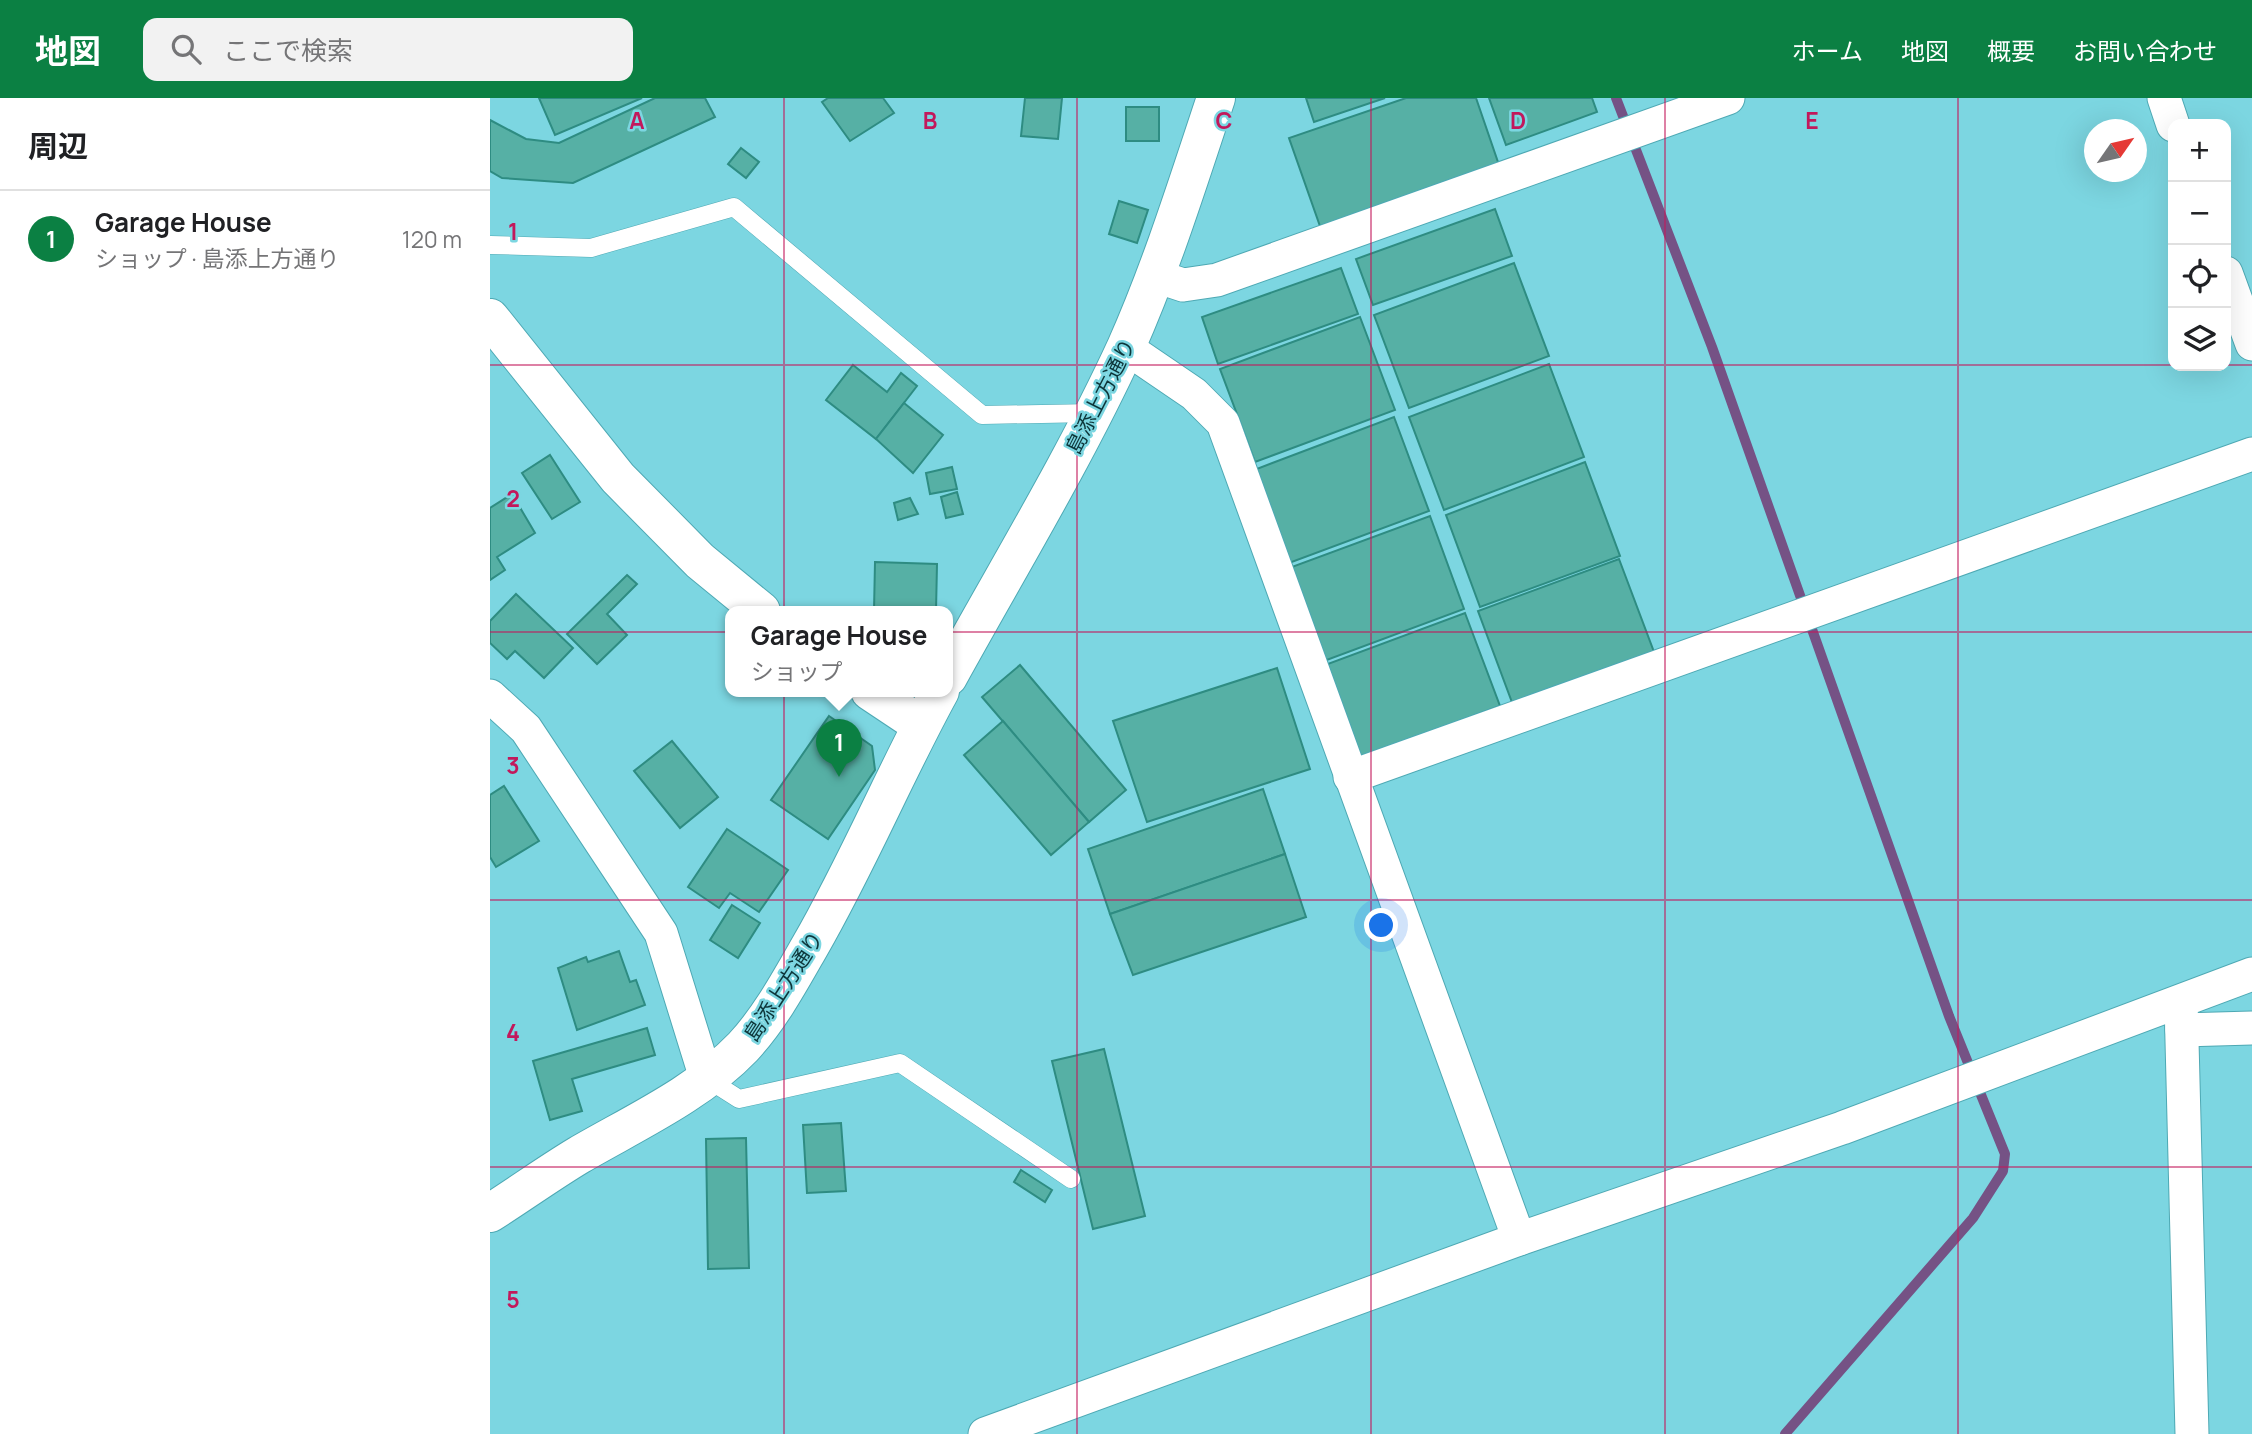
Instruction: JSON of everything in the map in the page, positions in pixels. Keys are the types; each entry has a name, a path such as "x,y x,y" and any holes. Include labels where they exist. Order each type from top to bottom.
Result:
{"street":[{"name":"島添上方通り","path":"953,666 1093,413 1125,347 1156,276 1216,98"},
{"path":"1156,276 1184,285 1217,280 1728,98"},
{"path":"2164,98 2171,119"},
{"path":"2231,286 2252,344"},
{"path":"490,318 618,478 700,561 755,606"},
{"path":"1125,347 1194,394 1223,423 1519,1239"},
{"path":"1350,777 2252,454"},
{"path":"490,696 526,729 661,933 706,1078"},
{"path":"879,697 921,725"},
{"name":"島添上方通り","path":"490,1213 706,1078 742,1048 786,989 848,881 937,697"},
{"path":"985,1434 1519,1239 1842,1128 2182,1016 2252,974"},
{"path":"2182,1016 2252,1028"},
{"path":"2182,1016 2192,1434"}],"lane":[{"path":"490,245 591,248 734,207 982,415 1093,413"},
{"path":"706,1078 739,1099 900,1063 1071,1179"}],"building":[{"path":"539,98 642,98 555,135"},
{"path":"655,98 705,98 715,117 573,183 502,178 490,171 490,120 526,139 559,143"},
{"path":"828,98 883,98 894,113 850,141 822,102"},
{"path":"1025,98 1062,98 1058,139 1021,136"},
{"path":"1306,98 1385,98 1314,122"},
{"path":"1406,98 1476,98 1500,168 1321,229 1289,138"},
{"path":"1489,98 1592,98 1597,112 1506,145"},
{"path":"1126,107 1159,107 1159,141 1126,141"},
{"path":"741,148 759,162 746,178 728,164"},
{"path":"1119,201 1148,210 1137,243 1109,234"},
{"path":"1495,209 1512,256 1373,305 1356,259"},
{"path":"1514,263 1549,356 1409,408 1374,315"},
{"path":"1341,268 1358,314 1218,364 1202,317"},
{"path":"1360,317 1395,410 1255,462 1220,369"},
{"path":"1549,364 1584,457 1444,510 1409,417"},
{"path":"853,365 887,392 901,373 917,386 876,439 826,400"},
{"path":"904,403 943,435 913,473 876,439"},
{"path":"1394,417 1429,511 1289,563 1254,470"},
{"path":"550,455 580,502 552,519 522,473"},
{"path":"1585,462 1620,556 1480,607 1446,515"},
{"path":"952,467 957,489 930,494 926,473"},
{"path":"957,492 963,514 946,518 941,497"},
{"path":"512,494 535,533 497,557 505,570 490,580 490,508"},
{"path":"910,498 918,514 898,520 894,503"},
{"path":"1430,516 1464,609 1324,661 1289,568"},
{"path":"1619,559 1654,652 1513,705 1478,611"},
{"path":"875,562 937,564 936,606 874,606"},
{"path":"627,575 637,584 607,614 627,635 597,664 567,634"},
{"path":"516,594 573,648 544,678 515,651 507,659 490,643 490,621"},
{"path":"1465,613 1500,706 1360,758 1325,665"},
{"path":"1020,665 1126,790 1089,822 982,697"},
{"path":"1277,668 1310,769 1147,822 1113,721"},
{"path":"829,716 872,746 875,770 828,839 771,800"},
{"path":"1003,721 1089,822 1051,855 964,755"},
{"path":"672,741 718,797 680,828 634,771"},
{"path":"504,786 539,841 496,867 490,857 490,795"},
{"path":"1263,789 1285,854 1110,914 1088,849"},
{"path":"727,829 788,870 759,912 730,893 719,908 688,887"},
{"path":"1285,854 1306,917 1133,975 1110,914"},
{"path":"732,905 760,923 738,958 710,940"},
{"path":"619,951 630,982 636,980 645,1005 577,1030 558,968 586,957 588,962"},
{"path":"647,1028 655,1055 572,1079 582,1111 550,1120 533,1061"},
{"path":"1104,1049 1145,1216 1093,1229 1052,1061"},
{"path":"841,1123 846,1191 807,1193 803,1125"},
{"path":"746,1138 749,1268 708,1269 706,1139"},
{"path":"1021,1170 1052,1190 1045,1202 1014,1182"}],"waterway":[{"path":"1616,98 1712,347 1949,1016 2005,1154 2003,1171 1973,1218 1785,1434"}],"place":[{"name":"Garage House","path":"839,777"}]}
